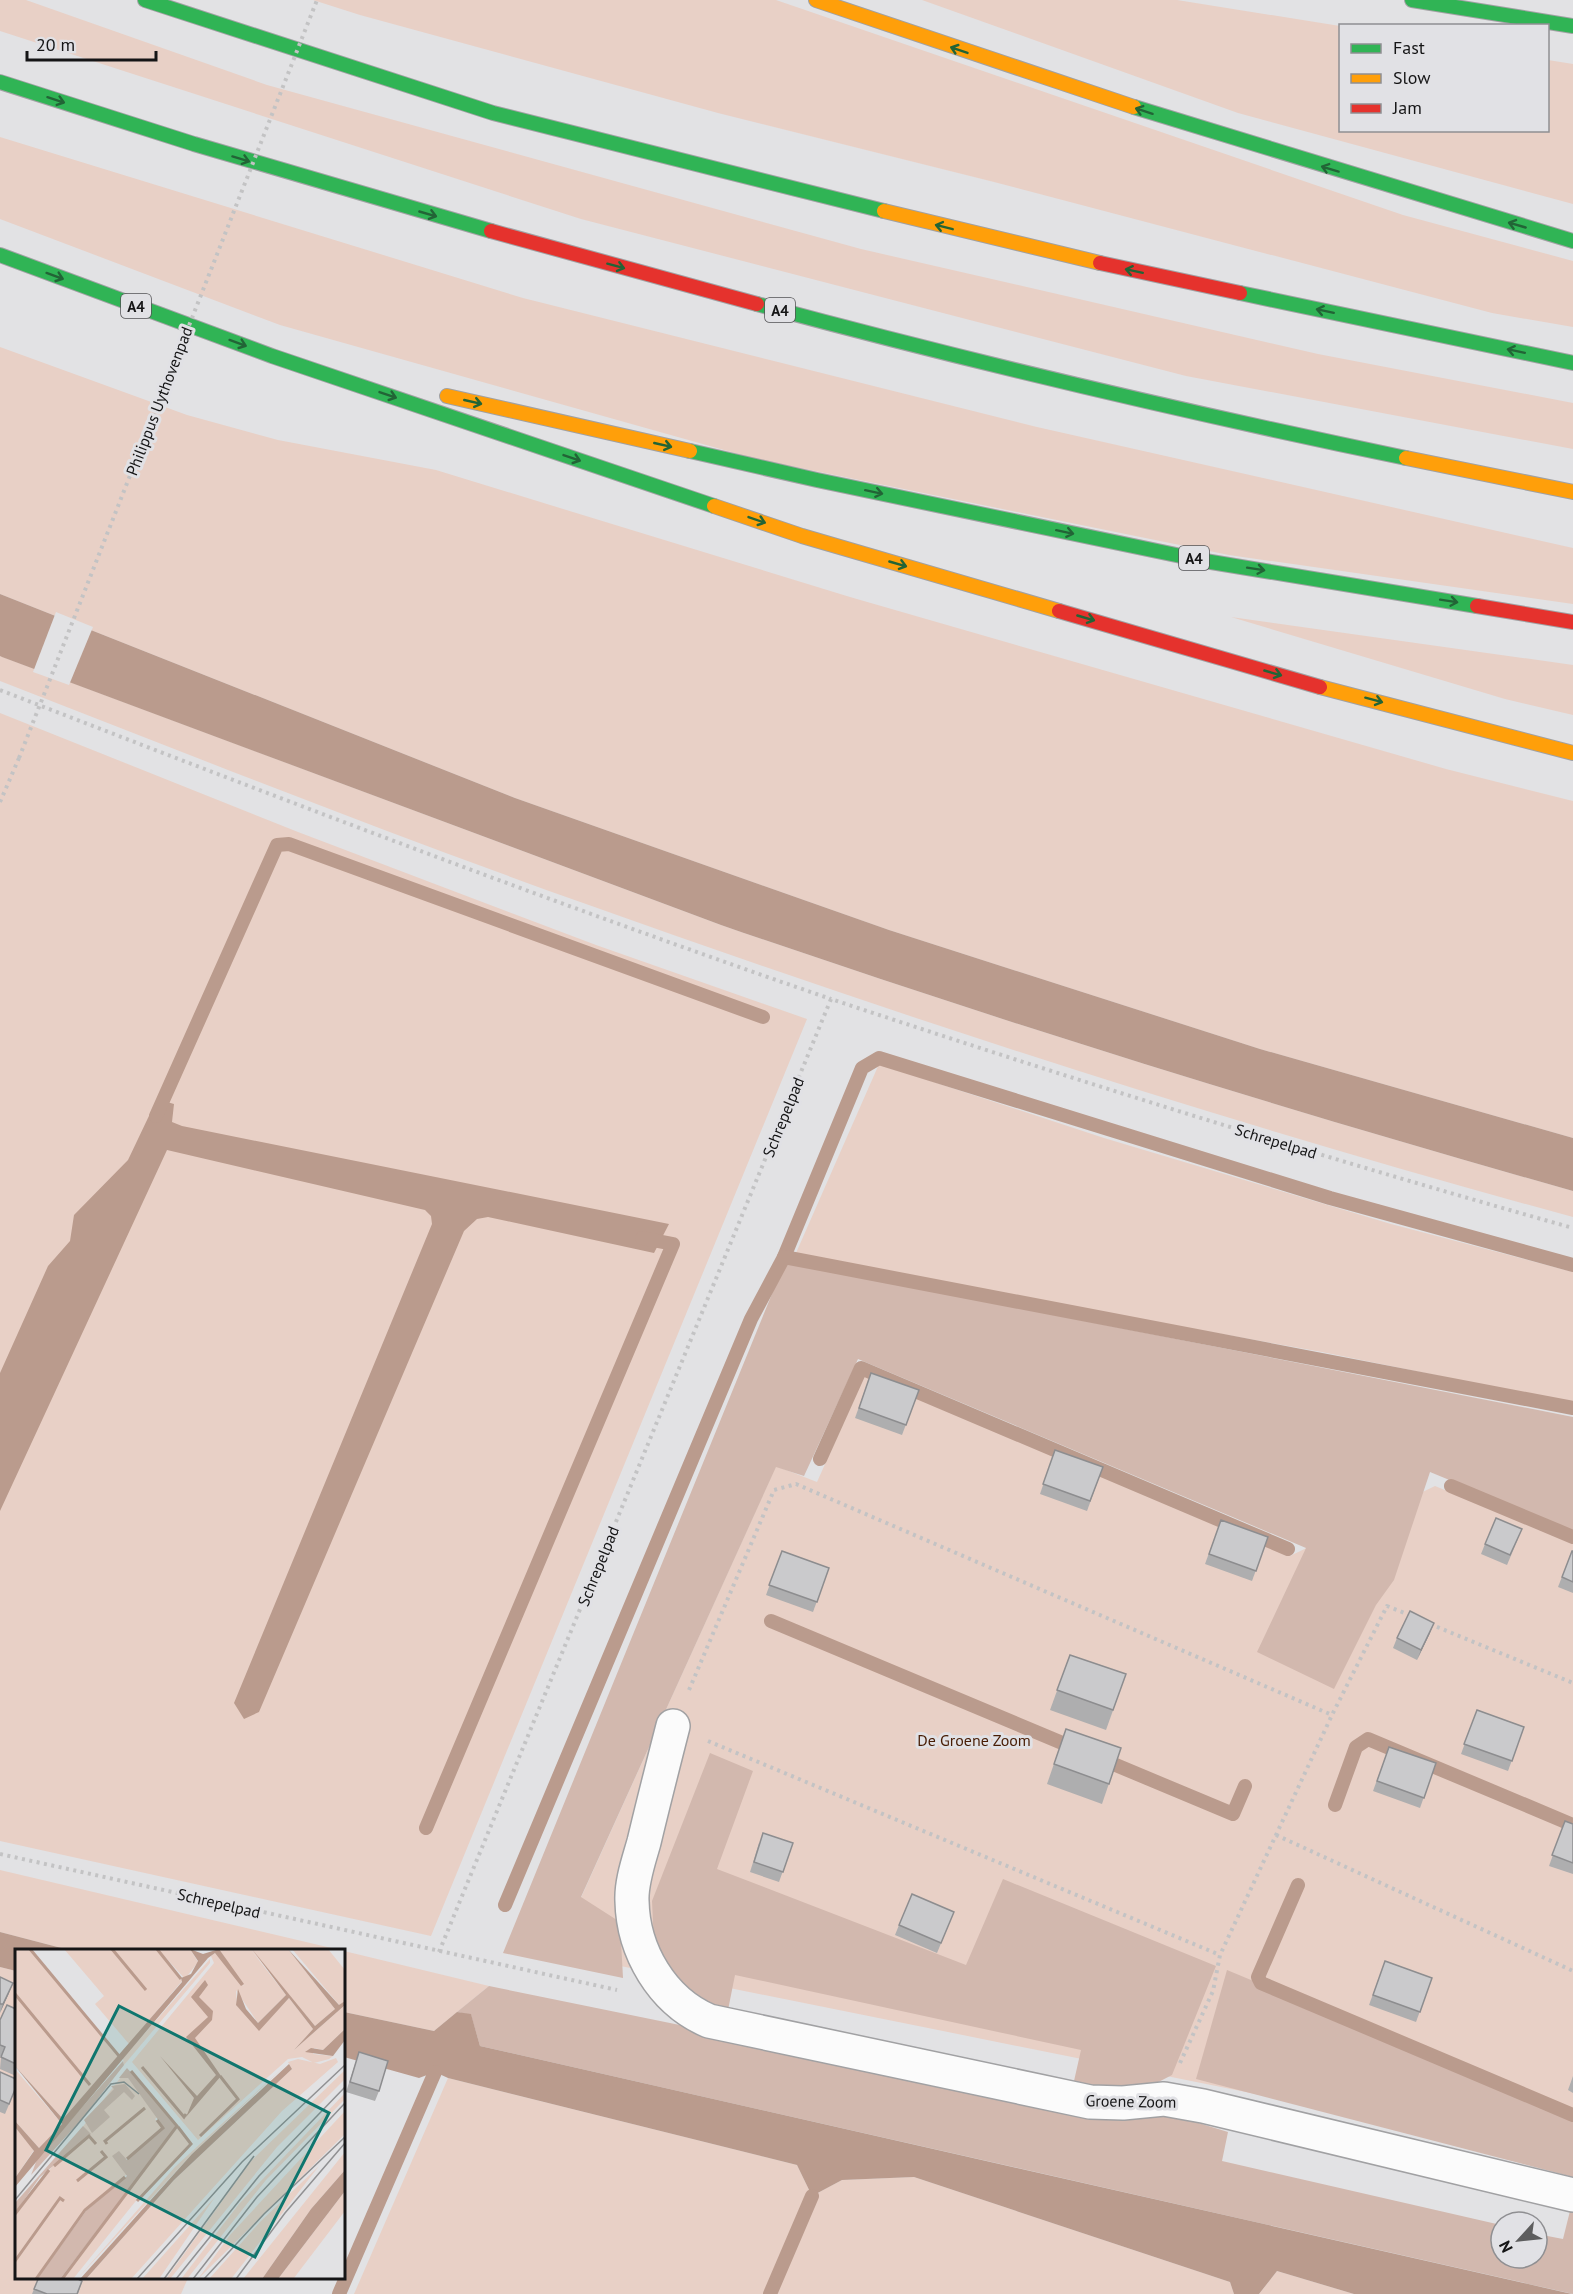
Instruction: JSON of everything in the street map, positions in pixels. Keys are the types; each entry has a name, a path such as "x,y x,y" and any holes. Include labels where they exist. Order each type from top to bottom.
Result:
{"highway":[{"path":"145,0 516,119 1046,252 1573,363"},
{"path":"816,0 1157,116 1573,241"},
{"path":"1412,0 1573,26"},
{"name":"A4","path":"0,81 174,139 328,185 719,294 861,331 1195,411 1573,492"},
{"name":"A4","path":"0,255 273,356 802,536 1317,686 1573,753"},
{"name":"A4","path":"273,356 400,385"},
{"name":"A4","path":"435,393 817,480 1204,561 1573,622"}],"street":[{"name":"Groene Zoom","path":"673,1726 631,1898 636,1935 647,1960 662,1987 679,2004 694,2014 709,2021 1090,2102 1115,2103 1164,2099 1203,2106 1573,2195"}],"path":[{"name":"Philippus Uythovenpad","path":"0,802 317,0"},
{"path":"0,690 218,775 609,921 831,999"},
{"name":"Schrepelpad","path":"439,1952 831,999 1077,1080 1348,1163 1573,1228"},
{"path":"1220,1955 673,1726 774,1490 796,1484 1332,1715"},
{"path":"1164,2099 1213,1991 1220,1955 1332,1715 1387,1606 1573,1683"},
{"path":"1276,1835 1573,1971"},
{"name":"Schrepelpad","path":"0,1854 615,1990 642,1991 662,1987"}],"green space":[{"path":"0,0 26,0 267,85 861,249 1318,354 1573,403 1573,449 1186,376 581,219 0,31"},
{"path":"313,0 776,0 1403,215 1573,261 1573,327 1492,313 994,182 718,113 360,15"},
{"path":"922,0 1177,0 1339,26 1339,132 1549,132 1549,60 1573,64 1573,204 1238,113"},
{"path":"0,137 523,298 1037,427 1573,548 1573,604 1229,555 756,459 280,325 0,219"},
{"path":"0,347 187,415 278,440 436,470 850,597 1446,769 1573,801 1573,1138 1260,1049 889,930 515,798 0,594"},
{"path":"1231,617 1573,665 1573,715 1505,699"},
{"path":"0,656 721,925 1145,1064 1573,1191 1573,1217 1324,1146 1076,1070 830,989 586,904 365,823 0,681"},
{"path":"0,713 298,832 596,945 807,1019 431,1936 0,1841"},
{"path":"879,1064 1104,1138 1391,1224 1573,1272 1573,1403 1322,1352 1025,1299 796,1253"},
{"name":"De Groene Zoom","path":"865,1375 1290,1556 1435,1486 1573,1543 1573,2158 556,1953 776,1466 817,1482"},
{"path":"0,1870 336,1949 65,1949 0,1932"},
{"path":"345,1951 489,1986 434,2031 345,2012"},
{"path":"0,1967 15,1971 15,2279 188,2279 181,2294 0,2294"},
{"path":"448,2078 797,2165 812,2196 842,2180 914,2177 1230,2282 1234,2294 354,2294"},
{"path":"1277,2271 1354,2294 1259,2294"}],"shaded area":[{"path":"0,594 515,798 889,930 1260,1049 1573,1138 1573,1191 1145,1064 721,925 2,657 0,656"},
{"path":"157,1099 174,1104 172,1122 182,1126 669,1224 654,1253 488,1217 477,1219 464,1231 259,1712 244,1719 234,1703 432,1224 431,1216 425,1210 167,1150 0,1511 0,1373 48,1266 70,1241 74,1215 128,1160"},
{"path":"785,1262 1573,1417 1573,1531 1430,1472 1394,1580 1376,1605 1334,1689 1257,1652 1306,1548 858,1359 804,1476 776,1467 581,1897 620,1922 623,1978 503,1953"},
{"path":"710,1753 753,1771 717,1869 966,1965 1003,1879 1216,1966 1172,2075 1141,2091 1108,2091 1074,2081 1081,2050 735,1975 728,2010 656,1989 652,1901"},
{"path":"0,1932 65,1949 15,1949 15,1971 0,1967"},
{"path":"1227,1970 1573,2115 1573,2177 1196,2079"},
{"path":"489,1986 1140,2119 1169,2114 1228,2132 1222,2161 1489,2222 1489,2270 1549,2270 1549,2236 1563,2239 1570,2211 1573,2212 1573,2294 480,2046 471,2015 457,2012"},
{"path":"345,2012 434,2031 457,2012 471,2014 480,2046 1572,2294 1354,2294 1277,2271 1259,2294 1234,2294 1230,2282 914,2177 842,2180 812,2196 797,2165 448,2078 435,2072 419,2078 345,2057"}],"pier":[{"path":"56,612 93,627 69,685 33,672"}],"building":[{"path":"871,1373 919,1390 906,1425 859,1408"},
{"path":"1055,1450 1103,1467 1090,1501 1043,1484"},
{"path":"1496,1518 1522,1529 1510,1555 1485,1544"},
{"path":"1221,1520 1268,1537 1256,1571 1209,1554"},
{"path":"782,1551 829,1568 817,1602 769,1585"},
{"path":"1573,1551 1573,1582 1562,1577"},
{"path":"1410,1611 1434,1623 1421,1650 1397,1638"},
{"path":"1070,1655 1126,1674 1113,1710 1057,1690"},
{"path":"1477,1710 1524,1727 1512,1761 1464,1744"},
{"path":"1066,1729 1121,1748 1109,1784 1054,1764"},
{"path":"1389,1747 1436,1763 1424,1798 1377,1781"},
{"path":"1565,1821 1573,1824 1573,1863 1552,1855"},
{"path":"763,1833 793,1843 783,1872 754,1862"},
{"path":"912,1894 954,1912 941,1943 899,1925"},
{"path":"1385,1961 1432,1978 1420,2012 1373,1995"},
{"path":"0,1977 13,1983 3,2004 0,2004"},
{"path":"7,2005 15,2009 15,2064 1,2057 5,2047 0,2045 0,2020"},
{"path":"359,2052 388,2061 379,2091 350,2082"},
{"path":"0,2072 15,2079 15,2089 9,2104 0,2100"},
{"path":"38,2279 78,2279 82,2281 77,2294 47,2294 34,2289"}],"waterway":[{"path":"156,1116 277,845 289,844 763,1017"},
{"path":"784,1257 862,1068 879,1058 1330,1198 1573,1265"},
{"path":"426,1828 673,1244 642,1238"},
{"path":"505,1905 751,1319 784,1257 1573,1408"},
{"path":"820,1459 861,1368 1288,1549"},
{"path":"1451,1486 1573,1537"},
{"path":"771,1621 1079,1750"},
{"path":"1335,1805 1356,1747 1368,1739 1573,1825"},
{"path":"1099,1758 1233,1814 1245,1786"},
{"path":"1298,1885 1258,1977 1261,1983 1573,2115"},
{"path":"339,2294 435,2072"},
{"path":"770,2294 812,2196"}],"traffic: fast":[{"path":"145,0 493,113 884,211"},
{"path":"1412,0 1573,26"},
{"path":"0,82 194,144 491,231"},
{"path":"1134,107 1573,241"},
{"path":"0,255 272,356 714,506"},
{"path":"1240,293 1573,363"},
{"path":"757,304 1081,386 1406,458"},
{"path":"690,451 817,480 1205,561 1477,606"}],"traffic: slow":[{"path":"816,0 1134,107"},
{"path":"884,211 1100,263"},
{"path":"447,396 690,451"},
{"path":"1406,458 1573,492"},
{"path":"714,506 802,536 1059,611"},
{"path":"1320,687 1573,753"}],"traffic: jam":[{"path":"491,231 757,304"},
{"path":"1100,263 1240,293"},
{"path":"1477,606 1573,622"},
{"path":"1059,611 1320,687"}]}
